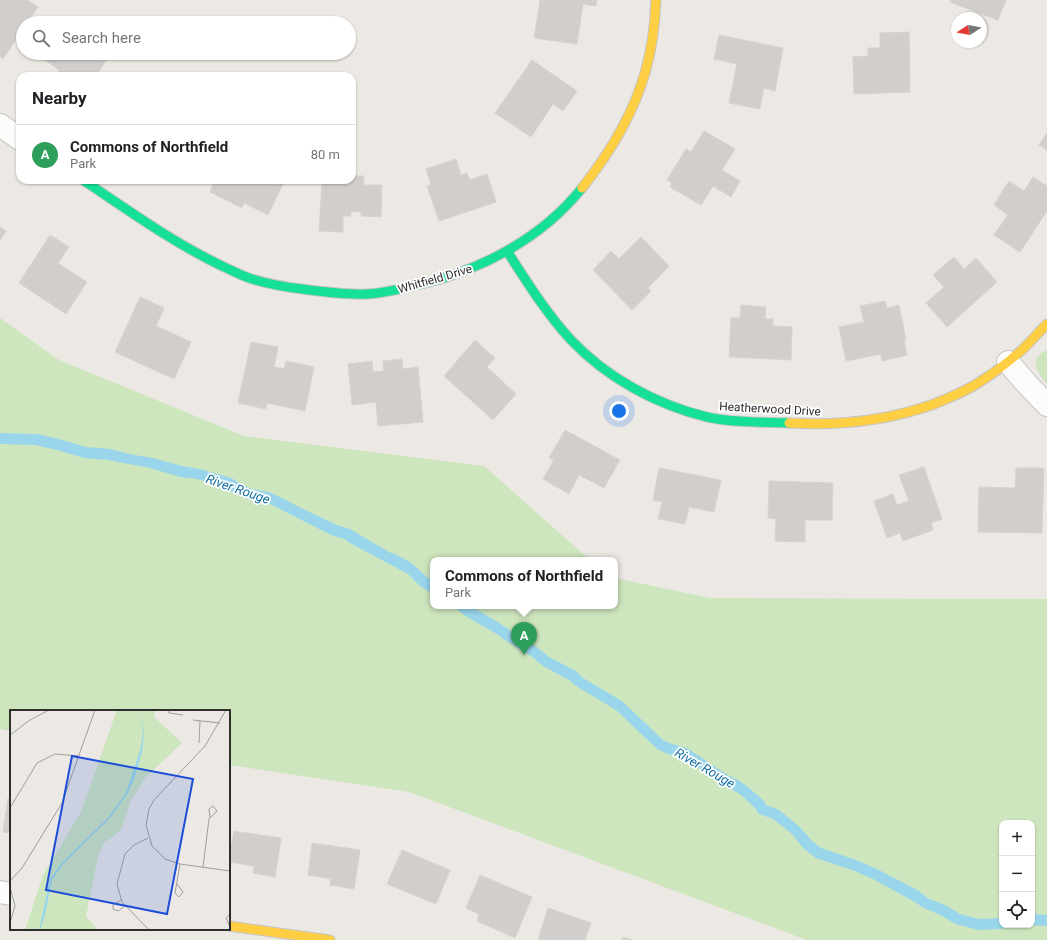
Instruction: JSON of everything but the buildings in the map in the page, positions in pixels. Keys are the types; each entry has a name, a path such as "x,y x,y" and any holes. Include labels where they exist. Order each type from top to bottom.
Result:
{"street":[{"name":"Whitfield Drive","path":"89,184 178,242 212,262 254,280 289,288 341,294 363,294 384,292 420,285 462,273 507,251 539,229 562,209 587,181 617,136 639,93 653,36 656,0"},
{"path":"0,126 16,136"},
{"name":"Heatherwood Drive","path":"507,251 539,302 557,325 598,365 637,389 662,402 709,417 729,420 802,424 846,423 898,415 921,409 977,384 1008,362 1047,324"},
{"path":"1008,362 1047,405"},
{"path":"0,892 10,894"},
{"path":"230,926 330,940"}],"green space":[{"path":"0,318 59,360 244,436 484,466 587,557 430,557 430,609 618,609 618,579 710,598 1047,599 1047,940 807,940 409,792 230,765 230,710 10,710 10,731 0,729"},
{"path":"1047,350 1047,384 1038,371 1036,361 1041,353"}],"water":[{"name":"River Rouge","path":"0,433 37,434 86,447 110,449 153,458 231,478 252,489 269,492 337,525 350,529 389,552 406,560 430,579 430,592 420,586 408,574 345,539 333,536 266,502 249,499 226,488 197,479 180,477 150,468 108,460 84,458 35,445 0,444"},
{"name":"River Rouge","path":"456,609 476,609 537,647 549,657 576,671 583,678 622,701 663,740 687,748 729,776 738,780 764,801 766,805 779,810 800,827 811,840 821,848 877,869 919,891 929,899 943,904 960,914 979,919 999,918 999,928 1008,928 978,930 956,924 873,879 816,858 803,848 792,834 773,819 759,814 755,808 741,795 723,786 682,758 657,749 616,710 576,686 569,680 543,666 531,656"},
{"path":"1035,914 1047,915 1047,926 1035,925"}],"traffic: fast":[{"path":"89,184 186,247 244,276 289,287 335,293 360,294 382,293 445,278 489,260 510,249 549,222 582,188"},
{"path":"507,251 537,297 562,330 585,354 617,378 651,397 688,412 707,417 738,421 789,423"}],"traffic: slow":[{"path":"582,188 611,148 627,119 640,89 651,46 656,0"},
{"path":"789,423 826,424 863,421 899,415 934,404 967,389 996,371 1024,348 1047,324"},
{"path":"230,926 330,940"}],"place":[{"name":"Commons of Northfield","path":"524,655"}]}
